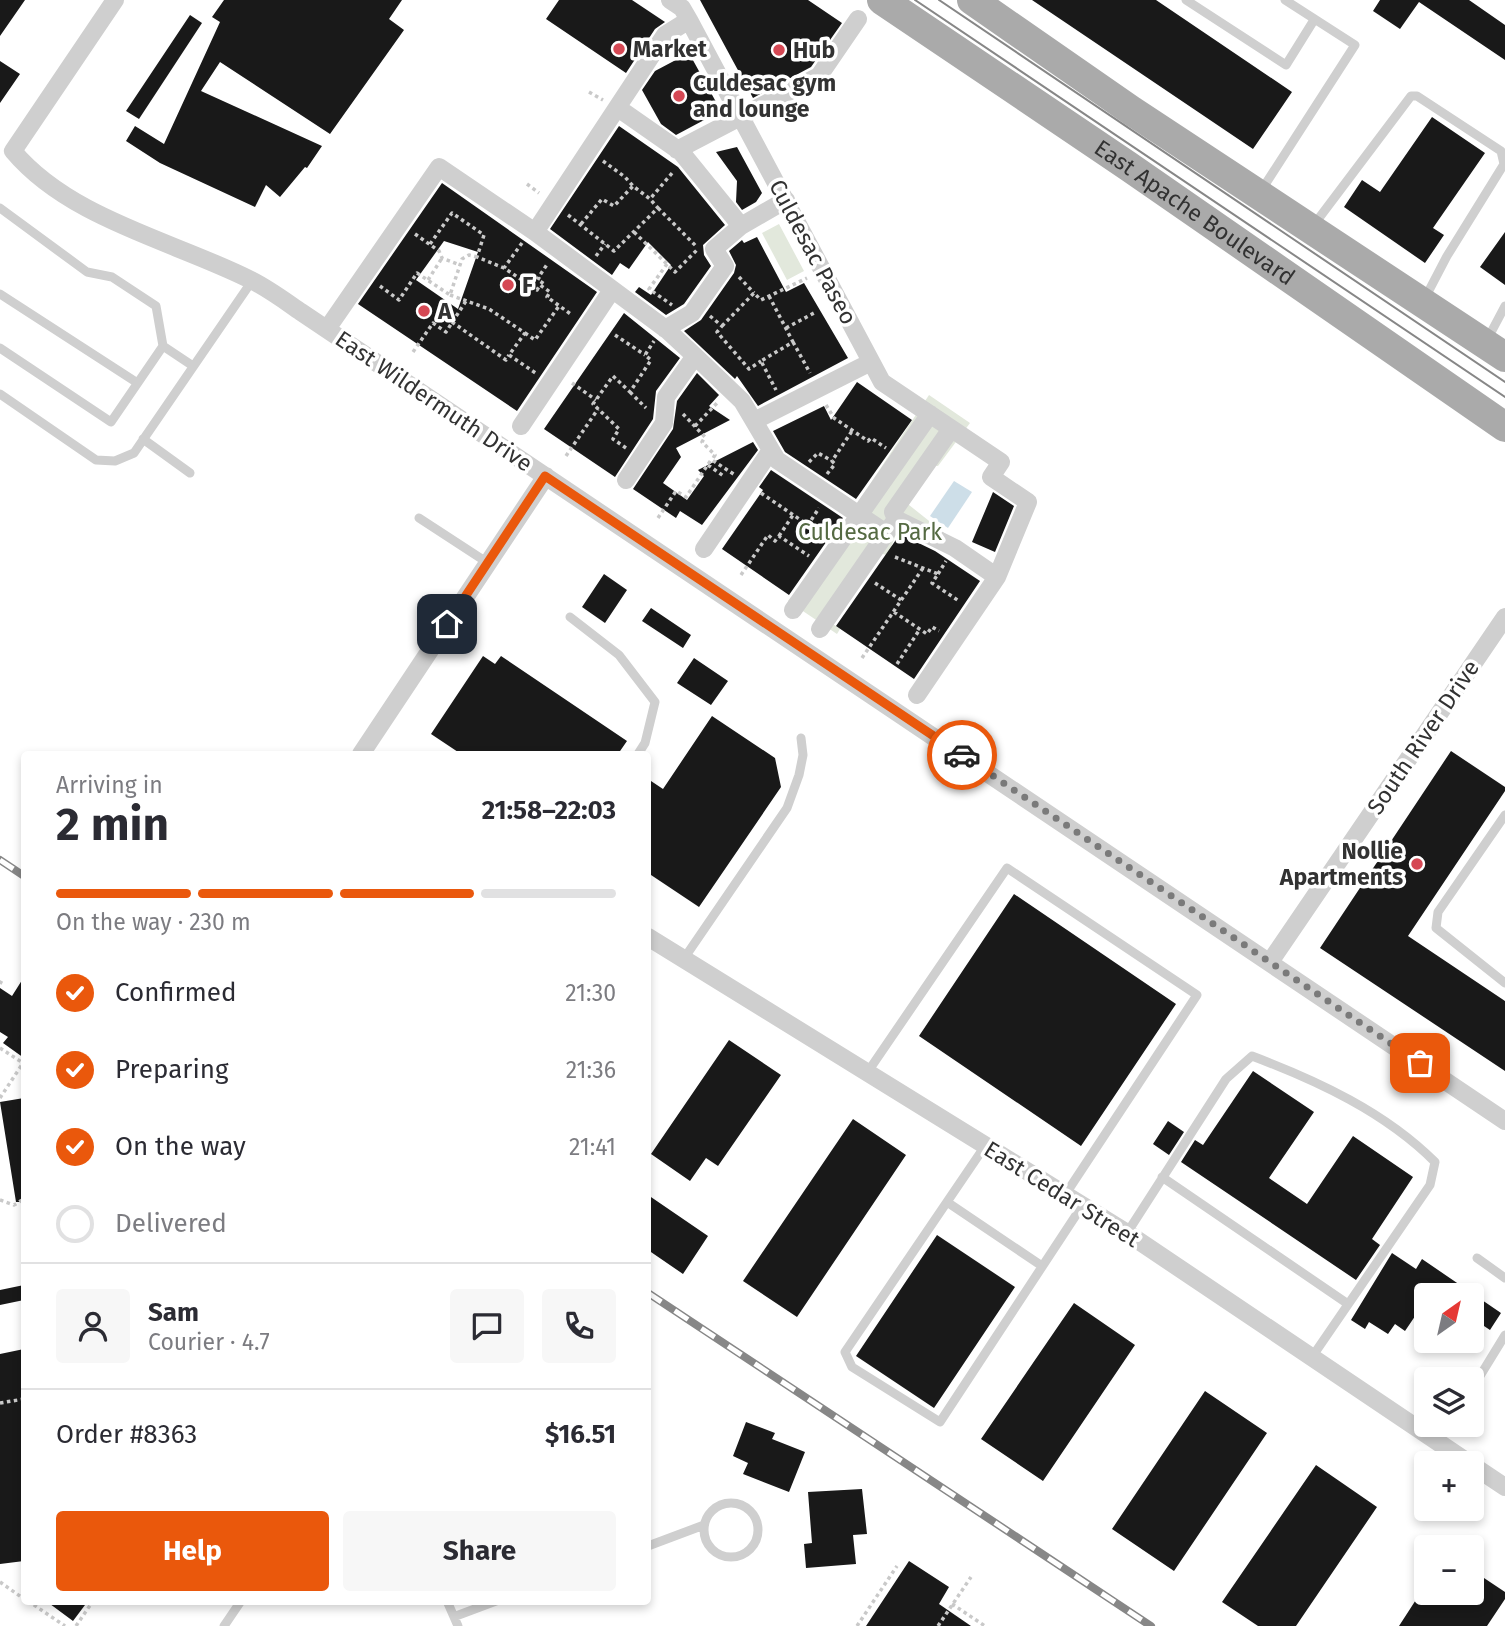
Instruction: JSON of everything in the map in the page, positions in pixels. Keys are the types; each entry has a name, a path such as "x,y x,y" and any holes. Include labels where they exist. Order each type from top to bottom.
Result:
{"main road":[{"name":"East Apache Boulevard","path":"882,0 1128,166 1505,427"},
{"path":"972,0 1310,230 1495,351"}],"street":[{"name":"East Wildermuth Drive","path":"115,0 13,151 24,164 94,212 252,281 327,329 1505,1121"},
{"name":"Culdesac Paseo","path":"670,0 682,8 689,20 882,382 1001,462 991,477 1028,502 997,577"},
{"path":"682,154 741,117 819,76 858,19"},
{"path":"529,237 665,35 689,20"},
{"path":"618,108 682,154 741,226"},
{"path":"327,329 439,167 529,237 557,250 612,290 669,326 695,356 742,401 777,460 859,515 955,548 997,577 917,695"},
{"path":"669,326 692,313 725,266 714,249 741,226 786,200"},
{"path":"521,426 612,290"},
{"path":"626,480 664,423 666,397 695,356"},
{"path":"754,421 871,362"},
{"path":"793,610 930,414"},
{"path":"820,629 891,526 893,512 951,429"},
{"path":"704,549 771,450"},
{"path":"363,751 545,476"},
{"name":"South River Drive","path":"1270,962 1505,617"},
{"name":"East Cedar Street","path":"651,939 1126,1233 1452,1451"},
{"name":"East Cedar Street","path":"1484,1473 1505,1487"}],"lane":[{"path":"1186,0 1286,65 1314,20"},
{"path":"1258,195 1355,45 1285,0"},
{"path":"1310,230 1411,96 1418,96 1501,152 1504,164 1447,256 1421,304"},
{"path":"0,208 87,272 112,277 156,306 163,346 193,366"},
{"path":"0,394 96,460 114,461 134,453 252,281"},
{"path":"0,294 136,382"},
{"path":"1495,351 1505,306"},
{"path":"0,348 111,422 163,346"},
{"path":"143,439 190,473"},
{"path":"419,518 488,563"},
{"path":"570,617 619,655 655,702 645,743 640,751"},
{"path":"683,960 788,808 803,755 801,738"},
{"path":"1505,815 1438,912 1436,928 1505,983"},
{"path":"867,1073 1007,869 1196,995 1065,1195"},
{"path":"1126,1233 1226,1079 1252,1056 1319,1082 1412,1139 1435,1162 1430,1185 1312,1357"},
{"path":"985,1146 845,1352 852,1367 940,1422 1082,1206"},
{"path":"1162,1177 1348,1304"},
{"path":"947,1202 1042,1266"},
{"path":"1477,1258 1505,1278"},
{"path":"1484,1369 1505,1335"},
{"path":"1438,1442 1441,1437"},
{"path":"651,1545 704,1525 713,1509 721,1504 740,1504 754,1516 758,1534 750,1549 743,1554 727,1557 712,1549 707,1542 704,1525"},
{"path":"224,1626 238,1605"},
{"path":"448,1605 457,1621 488,1605"}],"path":[{"path":"650,199 682,154"},
{"path":"603,161 650,199 701,249 675,272 634,232"},
{"path":"632,186 614,206 602,199 580,223 614,251 658,208"},
{"path":"430,244 452,213 484,235 477,257"},
{"path":"415,234 439,251 442,258 460,265"},
{"path":"504,268 529,237"},
{"path":"595,258 606,244"},
{"path":"450,295 460,265 469,254 504,268 537,290 543,281 538,278 557,250"},
{"path":"427,280 442,258"},
{"path":"645,355 669,326 678,309 649,289 667,264"},
{"path":"733,273 748,283 761,300 823,270"},
{"path":"375,283 399,300 417,273 450,295 489,309 535,340 559,306"},
{"path":"540,285 550,292 547,297 572,315"},
{"path":"754,293 716,332 750,369 793,342"},
{"path":"769,296 834,418 868,441 871,438 900,457"},
{"path":"413,352 433,323 446,332 466,301"},
{"path":"697,305 722,326"},
{"path":"786,328 814,313"},
{"path":"452,322 506,360 525,333"},
{"path":"615,335 651,360 630,392"},
{"path":"509,355 596,400"},
{"path":"733,361 737,355"},
{"path":"761,361 776,390"},
{"path":"640,458 612,439 619,429 593,404 613,376 647,409"},
{"path":"695,426 719,401"},
{"path":"566,456 598,409"},
{"path":"832,461 852,431"},
{"path":"808,463 818,453 835,464 818,488"},
{"path":"658,518 676,491 685,497 712,460"},
{"path":"708,465 726,477"},
{"path":"741,575 768,535 775,541 793,515"},
{"path":"779,536 819,562"},
{"path":"895,557 937,574 932,583 967,606"},
{"path":"862,658 923,568"},
{"path":"859,572 901,600"},
{"path":"894,612 928,634 933,627 944,634"},
{"path":"897,664 920,629"},
{"path":"0,1048 21,1061"},
{"path":"0,1098 21,1067"},
{"path":"0,1200 14,1205 21,1201"},
{"path":"0,1403 21,1400"},
{"path":"857,1626 897,1566"},
{"path":"938,1626 971,1577"},
{"path":"0,1582 21,1597"},
{"path":"953,1604 985,1626"},
{"path":"33,1605 65,1626"},
{"path":"76,1626 90,1605"}],"green space":[{"path":"779,224 804,271 787,280 762,233"},
{"name":"Culdesac Park","path":"929,395 970,423 938,466 929,465 904,501 953,540 899,526 888,555 882,554 833,624 840,629 837,634 788,601 791,597 794,599"}],"shaded area":[{"path":"954,481 972,492 948,528 930,516"}],"building":[{"path":"0,0 25,0 0,36"},
{"path":"224,0 402,0 389,19 404,30 330,134 220,62 201,91 322,146 307,168 305,167 280,197 266,185 255,207 160,163 126,141 135,126 164,144 220,22 212,17"},
{"name":"Market","path":"559,0 632,0 665,22 655,29 626,73 546,19"},
{"name":"Hub","path":"700,0 808,0 842,23 811,67 753,98"},
{"path":"1032,0 1156,0 1292,92 1253,149"},
{"path":"1380,0 1469,0 1505,25 1505,60 1419,2 1400,29 1373,11"},
{"path":"190,15 202,23 139,119 126,111"},
{"name":"Culdesac gym and lounge","path":"689,53 721,111 676,135 661,124 642,90 655,71"},
{"path":"0,61 20,74 0,103"},
{"path":"1432,117 1485,153 1433,228 1444,235 1425,263 1344,207 1362,180 1380,192"},
{"path":"619,126 678,167 725,225 703,245 704,255 711,266 684,304 666,315 635,292 639,287 651,295 671,265 648,242 629,269 620,263 612,275 550,229"},
{"path":"737,147 762,193 756,202 742,210 736,202 737,181 716,152"},
{"path":"442,183 597,292 517,411 358,304","holes":["444,241 478,252 458,309 416,280"]},
{"path":"1505,232 1505,285 1480,267"},
{"path":"757,237 786,292 804,283 848,358 758,406 737,376 735,379 684,331 701,320 734,273 736,265 729,251 742,240 744,243"},
{"path":"624,313 680,358 656,391 653,419 615,477 544,429"},
{"path":"697,373 719,395 709,406 730,420 676,448 681,457 663,483 687,500 704,476 698,470 753,442 758,450 702,525 680,511 676,518 633,489 673,429 677,401"},
{"path":"857,382 912,420 856,499 785,452 773,431 824,406 831,420"},
{"path":"771,470 843,518 789,595 722,549 763,490 759,487"},
{"path":"993,492 1014,506 995,552 972,542"},
{"path":"900,534 935,551 980,581 914,679 836,626"},
{"path":"604,574 627,590 605,623 582,607"},
{"path":"651,608 691,635 683,648 642,621"},
{"path":"483,656 495,664 501,656 627,741 620,751 456,751 431,734"},
{"path":"694,658 728,681 711,705 677,683"},
{"path":"712,716 775,758 781,787 699,907 651,875 651,781 663,789"},
{"name":"Nollie Apartments","path":"1451,751 1505,787 1505,791 1408,936 1505,1001 1505,1071 1320,948"},
{"path":"1014,894 1176,1004 1081,1146 919,1036"},
{"path":"21,982 21,1056 3,1043 8,1037 0,1032 0,988 12,996"},
{"path":"729,1040 781,1075 718,1166 706,1158 690,1181 651,1154"},
{"path":"1253,1071 1314,1112 1269,1178 1307,1204 1353,1136 1413,1177 1372,1239 1380,1245 1356,1280 1181,1162 1195,1140 1203,1145"},
{"path":"21,1098 21,1202 16,1202 0,1102"},
{"path":"853,1119 906,1155 797,1317 743,1281"},
{"path":"1168,1121 1184,1132 1169,1155 1153,1144"},
{"path":"651,1197 708,1236 683,1274 651,1252"},
{"path":"937,1235 1015,1287 934,1408 856,1356"},
{"path":"1392,1253 1416,1269 1422,1259 1457,1283 1414,1283 1414,1318 1405,1331 1395,1324 1388,1334 1369,1322 1365,1329 1351,1320"},
{"path":"21,1286 21,1301 0,1305 0,1290"},
{"path":"1484,1301 1501,1313 1490,1330 1484,1326"},
{"path":"1074,1303 1135,1345 1043,1481 981,1439"},
{"path":"21,1350 21,1561 0,1564 0,1354"},
{"path":"1205,1391 1267,1433 1174,1571 1112,1529"},
{"path":"746,1422 775,1433 772,1439 805,1452 789,1492 743,1474 748,1463 733,1456"},
{"path":"1316,1465 1377,1507 1296,1626 1258,1626 1222,1602"},
{"path":"862,1489 867,1534 853,1535 856,1564 806,1568 804,1544 812,1543 808,1492"},
{"path":"909,1561 949,1587 939,1604 971,1626 866,1626"},
{"path":"1484,1578 1505,1592 1505,1599 1487,1626 1399,1626 1414,1603 1414,1605 1484,1605"},
{"path":"51,1605 85,1605 73,1621"}],"tram line":[{"path":"915,0 1505,397"},
{"path":"939,0 1505,382"}],"railway":[{"path":"0,860 21,874"},
{"path":"651,1295 1151,1626"}],"way so far":[{"path":"962,755 1420,1063"}],"place":[{"name":"Market","path":"619,49"},
{"name":"Hub","path":"779,50"},
{"name":"Culdesac gym and lounge","path":"679,96"},
{"name":"F","path":"508,285"},
{"name":"A","path":"424,311"},
{"name":"Nollie Apartments","path":"1417,864"}],"route":[{"path":"447,624 545,476 962,755"}]}
